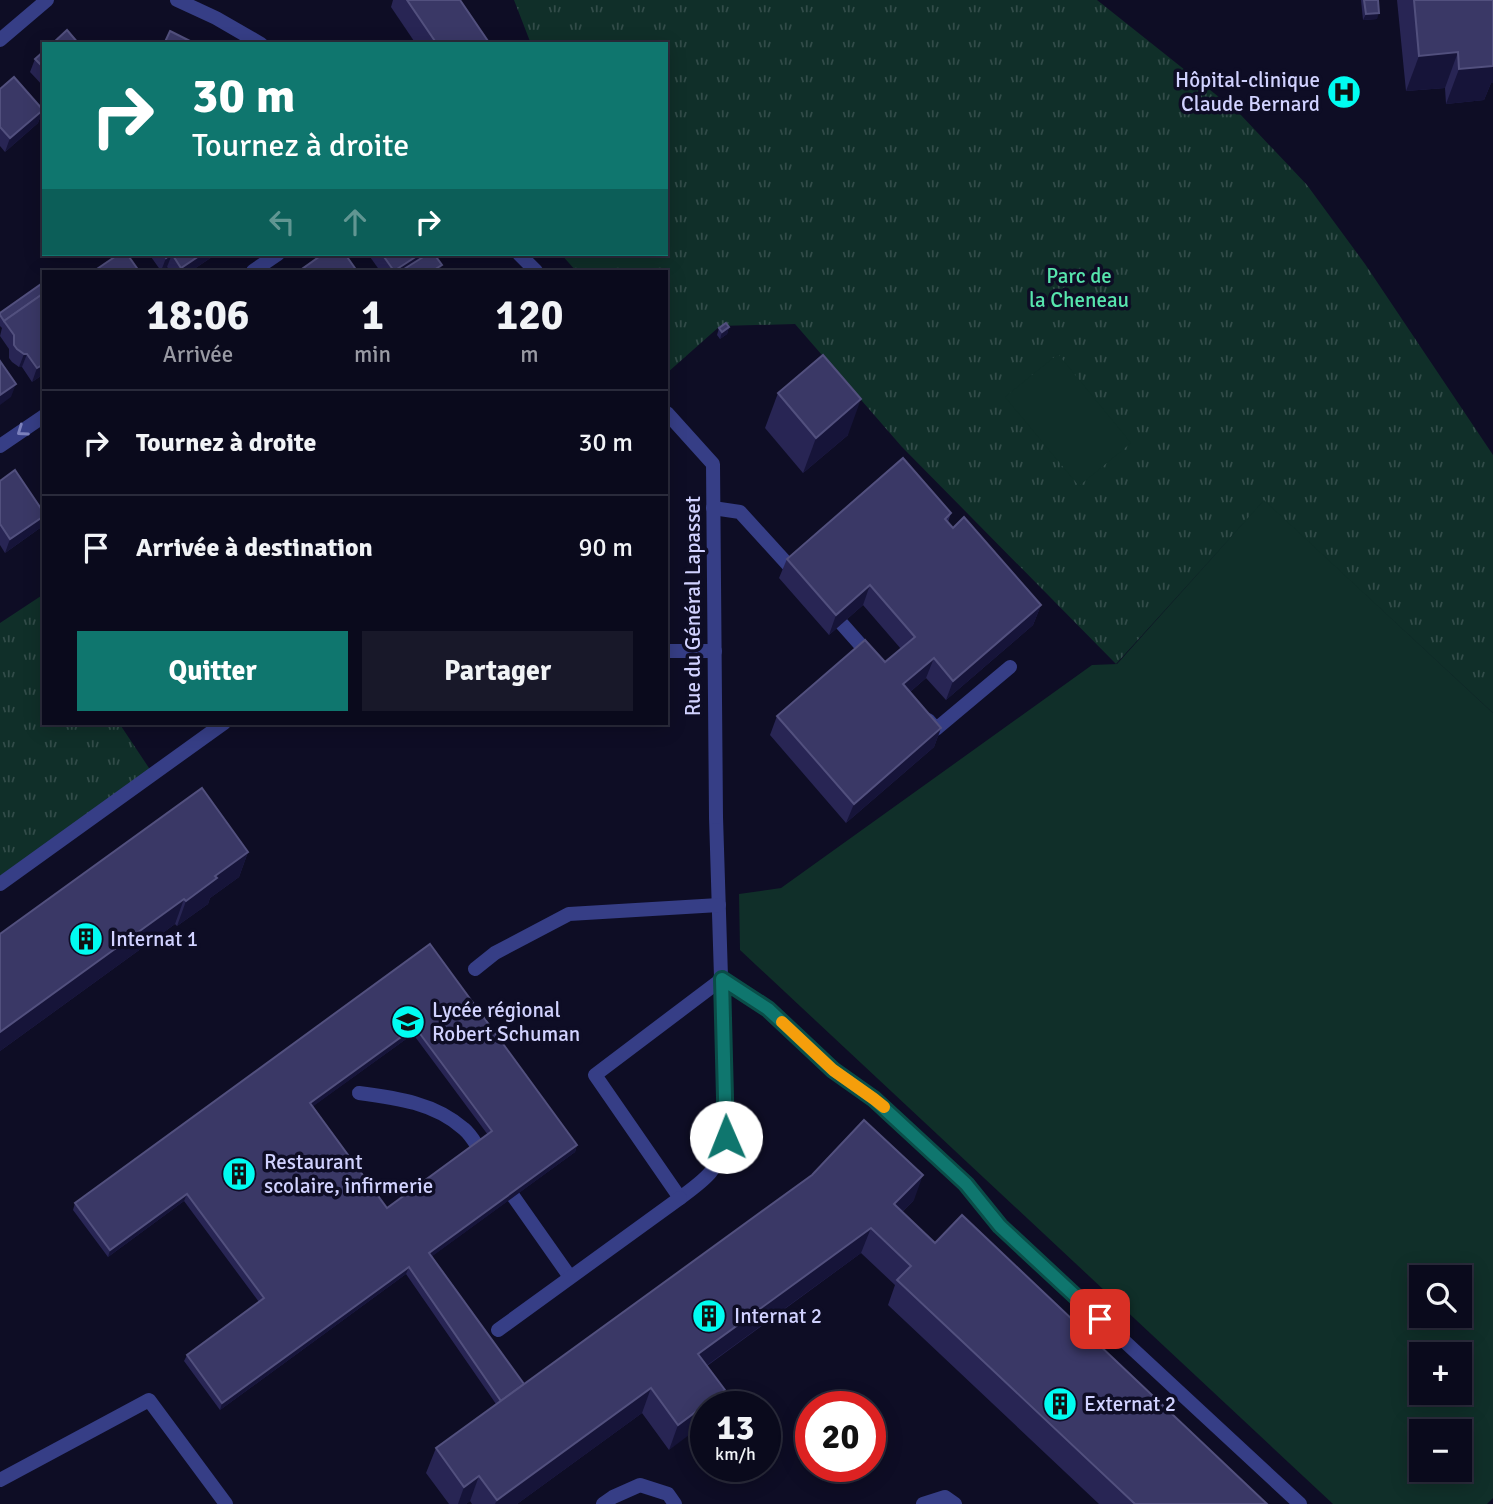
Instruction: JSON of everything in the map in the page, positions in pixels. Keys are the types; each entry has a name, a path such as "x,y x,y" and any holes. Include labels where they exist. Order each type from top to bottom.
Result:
{"street":[{"path":"0,40 47,0"},
{"path":"177,0 258,42"},
{"path":"254,270 275,256"},
{"path":"521,256 535,270"},
{"name":"Rue du Général Lapasset","path":"498,1330 706,1179 722,1156 726,1137 716,817 713,464 668,414"},
{"path":"0,446 42,417"},
{"path":"713,508 740,512 791,568"},
{"path":"842,624 887,674"},
{"path":"668,651 715,651"},
{"path":"921,712 936,729 1010,667"},
{"path":"0,884 221,725"},
{"path":"475,969 495,953 569,914 719,905"},
{"path":"680,1198 596,1075 722,979 768,1009 833,1070 874,1099 966,1184 1000,1226 1300,1504"},
{"path":"359,1093 402,1099 440,1112 466,1130 478,1147"},
{"path":"513,1196 570,1277"},
{"path":"0,1480 149,1400 226,1504"},
{"path":"603,1504 640,1485 668,1494 675,1504"},
{"path":"923,1504 945,1497 955,1504"}],"green space":[{"name":"Parc de la Cheneau","path":"514,0 1097,0 1239,113 1307,185 1365,264 1493,455 1493,713 1264,501 1116,664 902,447 795,324 720,326 668,372 668,270 575,270 563,256 668,256 668,42 530,42"},
{"path":"1058,354 1131,443 1079,486 1005,397"},
{"path":"1264,500 1493,713 1493,1498 1487,1504 1333,1504 740,950 739,894 781,888 1092,665 1117,664"},
{"path":"42,595 42,725 120,725 153,774 0,884 0,623"}],"building":[{"path":"407,0 460,0 489,42 436,42"},
{"path":"1364,0 1378,0 1379,13 1366,14"},
{"path":"1414,0 1493,0 1493,66 1459,69 1458,52 1419,56"},
{"path":"67,30 77,42 54,42"},
{"path":"170,31 192,42 165,42"},
{"path":"42,53 42,66 35,59"},
{"path":"14,77 42,109 10,138 0,127 0,89"},
{"path":"116,256 128,256 138,270 95,270"},
{"path":"173,256 199,256 181,268"},
{"path":"320,256 346,256 356,270 303,270"},
{"path":"383,256 417,256 396,270"},
{"path":"425,256 435,256 442,265 434,270 404,269"},
{"path":"42,283 42,294 4,321 0,313"},
{"path":"42,294 42,365 37,368 27,354 17,349 14,335 4,321"},
{"path":"726,323 729,327 722,332 719,328"},
{"path":"823,355 861,399 816,438 778,393"},
{"path":"0,361 16,384 0,395"},
{"path":"903,458 951,513 945,519 953,528 964,517 1041,605 953,681 934,658 903,684 941,728 854,804 777,716 865,640 885,662 915,637 870,585 836,615 787,559"},
{"path":"15,470 42,510 42,517 10,539 0,524 0,481"},
{"name":"Internat 1","path":"202,788 248,852 186,901 184,899 0,1032 0,934"},
{"name":"Restaurant scolaire, infirmerie","path":"430,944 577,1145 429,1253 524,1384 501,1401 409,1267 222,1403 187,1355 264,1298 187,1194 110,1250 75,1203","holes":["415,1027 492,1131 387,1208 310,1103"]},
{"path":"864,1120 923,1175 894,1204 935,1243 962,1215 1267,1504 1135,1504 897,1280 911,1266 871,1228 698,1354 725,1390 690,1391 690,1416 678,1425 651,1388 497,1500 479,1476 464,1487 436,1448 812,1175"}],"slow traffic":[{"path":"782,1022 833,1070 884,1107"}],"place":[{"name":"Hôpital-clinique Claude Bernard","path":"1344,92"},
{"name":"Internat 1","path":"86,939"},
{"name":"Lycée régional Robert Schuman","path":"408,1022"},
{"name":"Restaurant scolaire, infirmerie","path":"239,1174"},
{"name":"Internat 2","path":"709,1316"},
{"name":"Externat 2","path":"1060,1404"}],"route":[{"path":"726,1137 722,979 768,1009 833,1070 874,1099 966,1184 1000,1226 1100,1319"}]}
